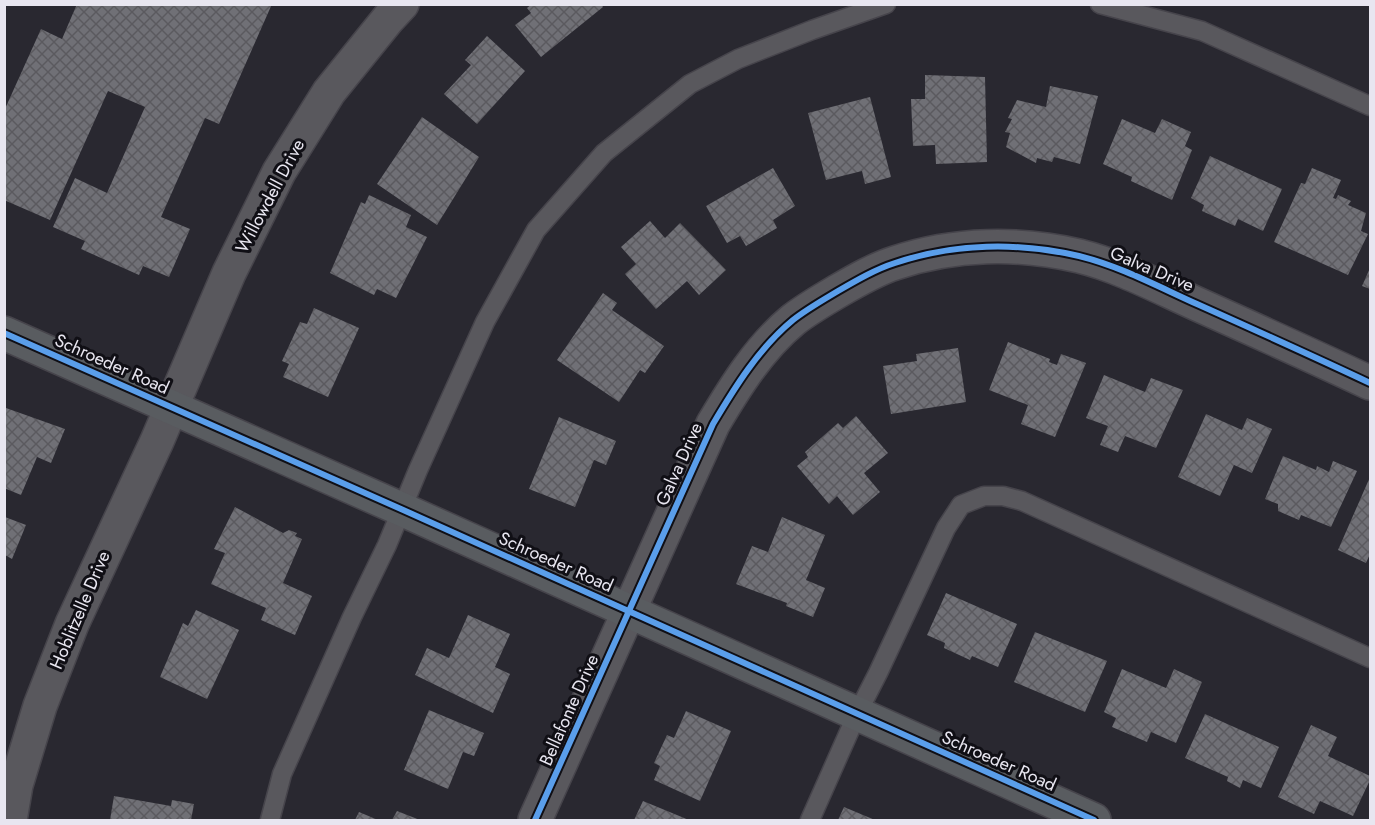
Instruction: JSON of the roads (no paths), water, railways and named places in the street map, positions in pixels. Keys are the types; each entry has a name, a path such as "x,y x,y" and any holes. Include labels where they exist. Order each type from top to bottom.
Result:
{"street":[{"name":"Willowdell Drive","path":"171,408 229,273 279,172 329,92 402,4"},
{"name":"Galva Drive","path":"630,612 713,424 737,384 769,344 792,321 822,300 894,263 932,253 995,246 1038,249 1080,256 1128,273 1371,383"},
{"name":"Schroeder Road","path":"4,333 401,508 1094,820"},
{"name":"Hoblitzelle Drive","path":"10,820 16,785 40,706 72,624 171,408"},
{"name":"Bellafonte Drive","path":"535,820 630,612"}],"lane":[{"path":"270,820 282,774 352,617 387,545 401,508 485,322 536,230 604,153 690,84 738,59 886,4"},
{"path":"1100,4 1202,31 1371,106"},
{"path":"810,820 857,714 945,528 961,505 984,496 1003,496 1022,501 1371,658"}]}
